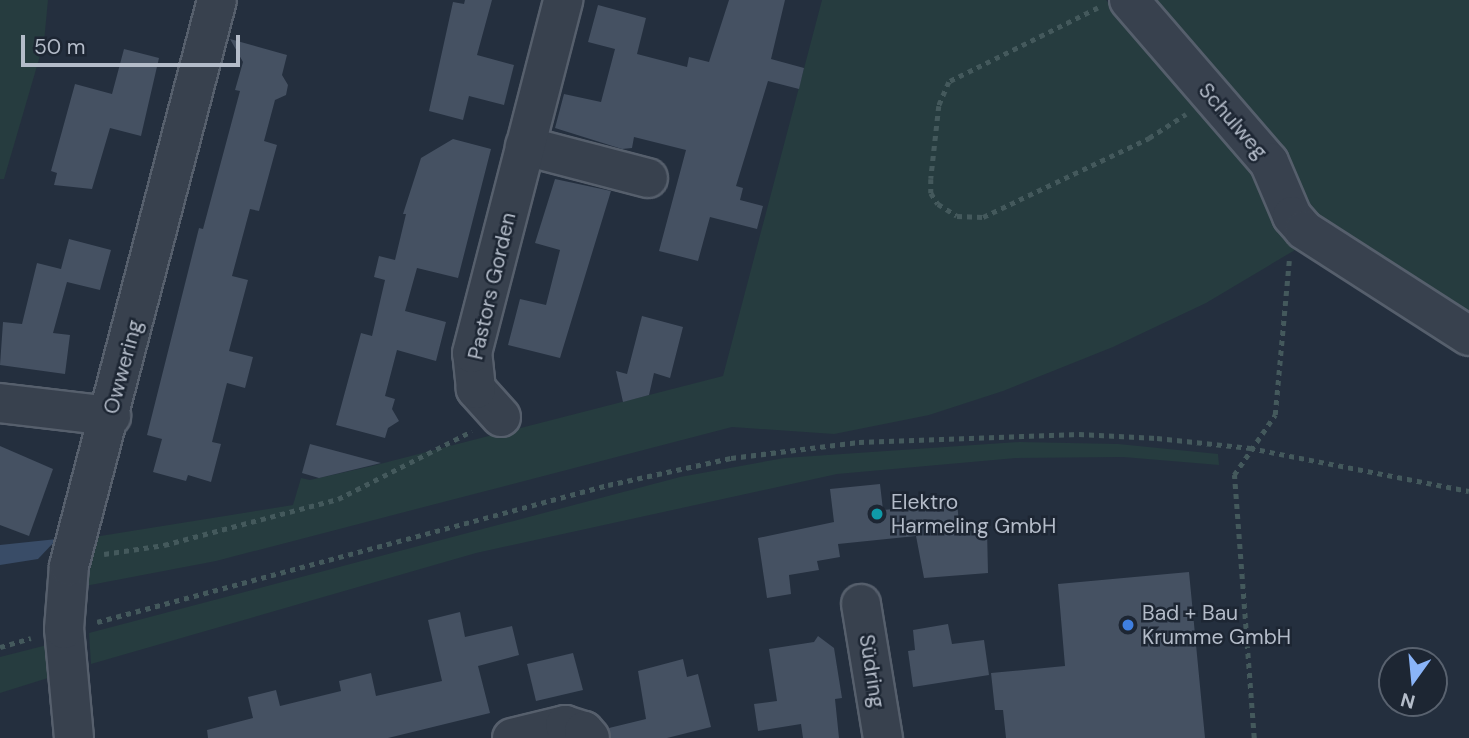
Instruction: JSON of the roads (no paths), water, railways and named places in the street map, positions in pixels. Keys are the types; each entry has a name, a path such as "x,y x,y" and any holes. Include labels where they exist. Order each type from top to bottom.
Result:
{"street":[{"name":"Owwering","path":"74,738 64,629 69,566 111,416 217,0"},
{"name":"Pastors Gorden","path":"500,416 476,389 472,353 563,0"},
{"name":"Schulweg","path":"1115,3 1212,97 1269,162 1292,216 1341,258 1469,336"},
{"path":"526,146 648,178"},
{"path":"0,403 111,416"},
{"name":"Südring","path":"861,604 883,738"},
{"path":"512,738 565,725 584,731 590,738"}],"water":[{"path":"57,539 38,559 0,565 0,545"}],"place":[{"name":"Elektro Harmeling GmbH","path":"877,514"},
{"name":"Bad + Bau Krumme GmbH","path":"1128,625"}]}
